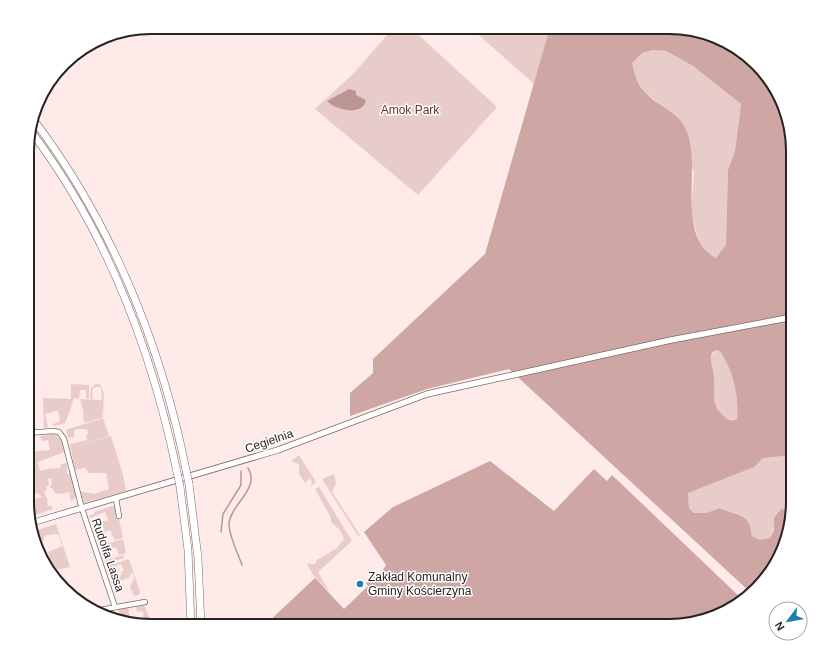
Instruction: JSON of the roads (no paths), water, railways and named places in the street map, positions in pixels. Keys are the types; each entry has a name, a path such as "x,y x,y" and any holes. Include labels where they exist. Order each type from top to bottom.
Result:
{"main road":[{"path":"37,125 61,159 89,204 132,291 165,384 189,484 198,558 201,619"},
{"path":"35,138 80,210 122,293 154,380 180,487 188,550 191,619"}],"street":[{"name":"Cegielnia","path":"36,522 278,450 428,394 671,340 786,319"},
{"name":"Rudolfa Lassa","path":"34,432 53,430 59,432 64,439 82,508 115,607"},
{"name":"Rudolfa Lassa","path":"116,499 119,516"},
{"name":"Rudolfa Lassa","path":"104,609 145,602"}],"waterway":[{"path":"242,565 232,540 229,524 234,510 251,483 251,475 248,468"},
{"path":"221,532 223,514 241,485 241,471"}],"place":[{"name":"Zakład Komunalny Gminy Kościerzyna","path":"360,584"}],"park label":[{"name":"Amok Park","path":"410,110"}]}
